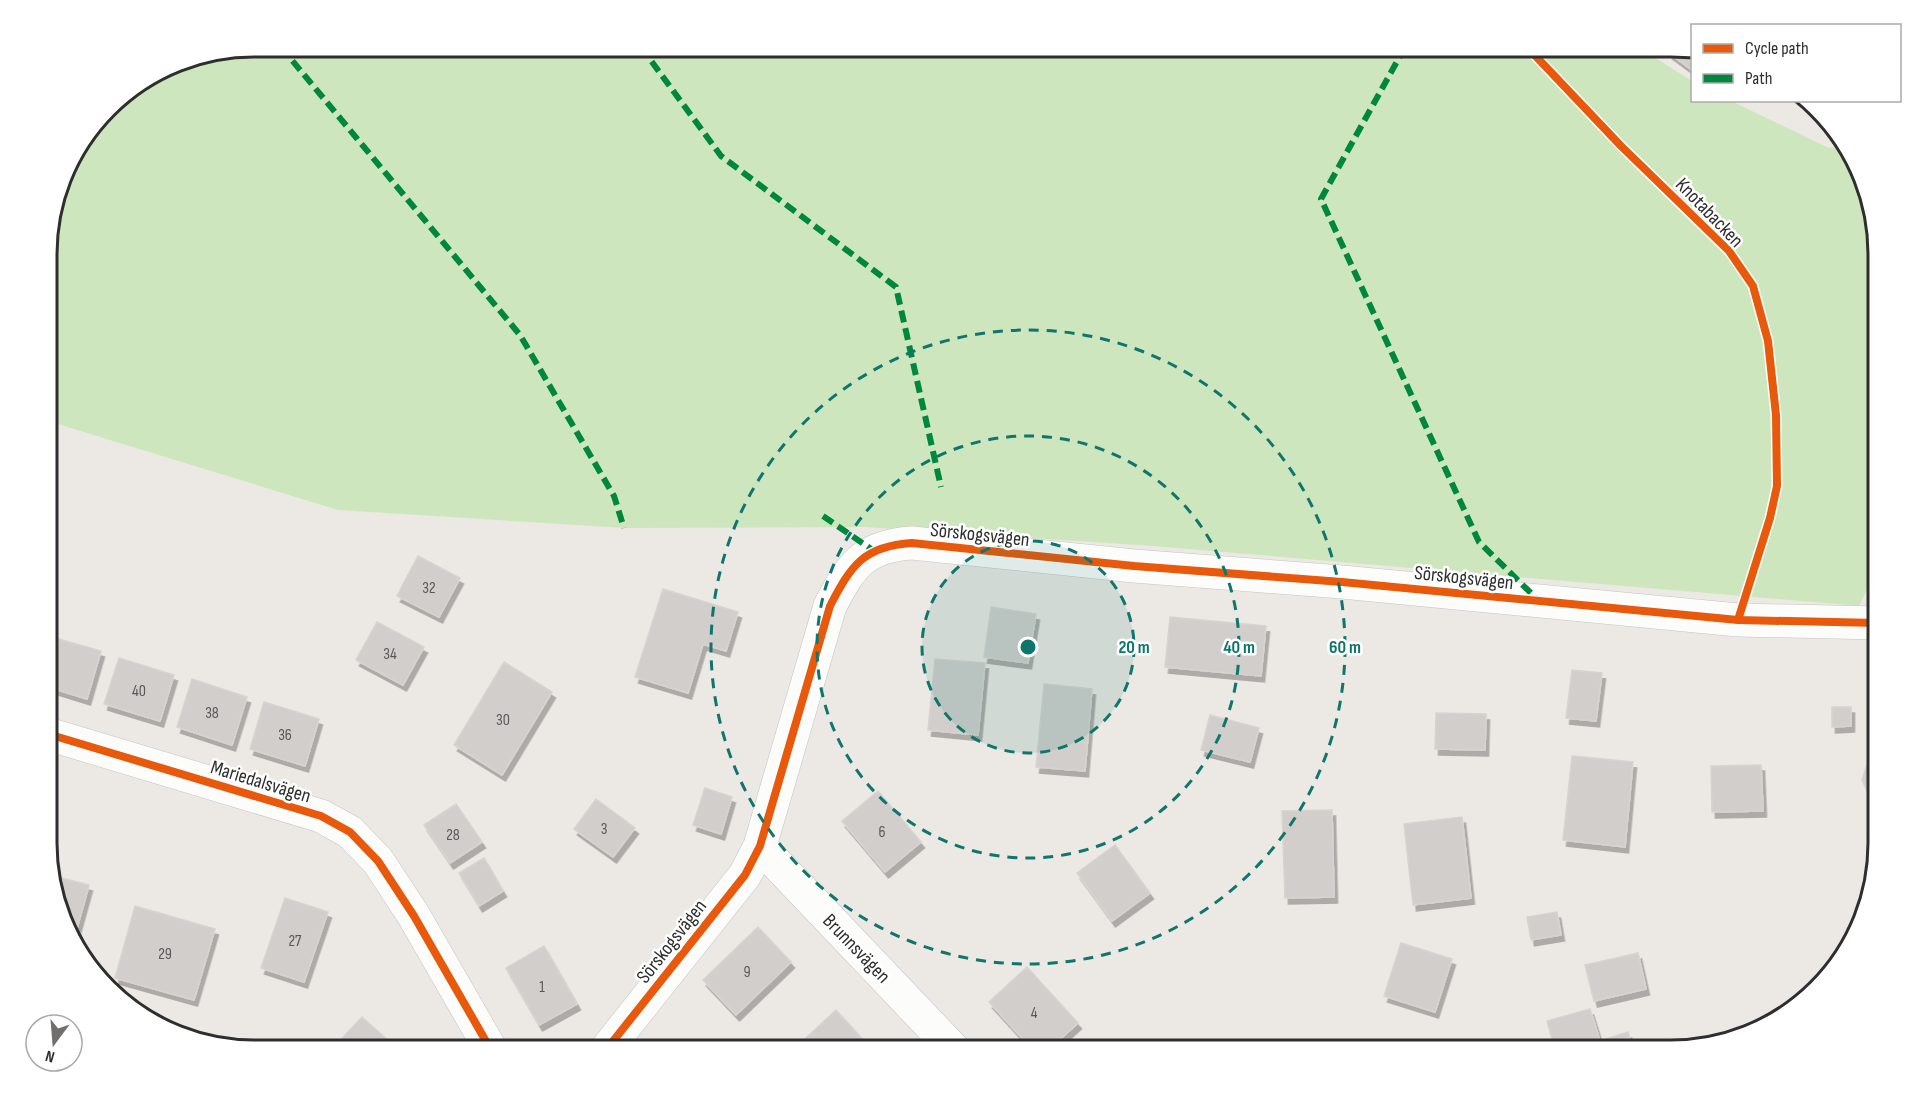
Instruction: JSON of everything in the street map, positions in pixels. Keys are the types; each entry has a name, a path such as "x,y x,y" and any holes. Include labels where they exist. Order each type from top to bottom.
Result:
{"street":[{"name":"Sörskogsvägen","path":"614,1040 745,875 760,846 830,606 842,583 857,562 874,551 892,544 912,543 1134,566 1342,582 1659,614 1738,620 1868,623"},
{"name":"Mariedalsvägen","path":"57,737 321,816 350,832 370,851 390,879 414,916 485,1040"},
{"name":"Brunnsvägen","path":"760,846 944,1040"}],"green space":[{"path":"254,57 1654,57 1691,80 1691,102 1733,102 1829,148 1836,147 1858,190 1864,215 1868,241 1868,587 1859,606 1153,546 864,527 624,528 338,510 57,424 57,254 59,228 67,190 90,144 124,106 155,83 190,67 215,61"}],"building":[{"path":"1675,57 1691,59 1691,69"},
{"path":"418,556 460,578 439,617 397,596"},
{"path":"663,589 738,612 726,651 703,644 688,693 635,677"},
{"path":"991,607 1036,614 1028,663 984,657"},
{"path":"1170,617 1266,626 1261,676 1165,667"},
{"path":"377,622 424,647 403,685 356,660"},
{"path":"57,639 101,651 87,699 57,690"},
{"path":"119,658 174,675 160,721 104,704"},
{"path":"935,659 985,663 978,735 928,730"},
{"path":"504,662 552,692 502,775 454,745"},
{"path":"1572,670 1602,673 1596,721 1566,718"},
{"path":"192,679 247,697 232,745 177,727"},
{"path":"1044,684 1092,689 1085,771 1036,767"},
{"path":"264,702 319,719 305,766 250,749"},
{"path":"1832,707 1851,707 1851,726 1832,727"},
{"path":"1436,713 1486,714 1485,750 1435,749"},
{"path":"1210,715 1259,728 1250,762 1201,750"},
{"path":"1572,756 1633,762 1625,847 1563,840"},
{"path":"1868,761 1868,793 1862,780"},
{"path":"1761,765 1763,811 1712,812 1711,766"},
{"path":"705,788 732,797 721,834 693,825"},
{"path":"878,791 921,842 885,872 842,821"},
{"path":"596,799 635,828 613,857 574,829"},
{"path":"456,804 482,842 450,863 424,825"},
{"path":"1332,810 1334,897 1285,898 1282,811"},
{"path":"1462,817 1471,898 1413,905 1404,824"},
{"path":"1115,845 1150,893 1112,921 1077,873"},
{"path":"484,858 503,891 479,906 459,873"},
{"path":"61,878 89,885 77,929"},
{"path":"285,898 328,912 304,982 261,968"},
{"path":"135,906 215,929 194,1000 115,978"},
{"path":"1557,912 1561,935 1531,940 1527,917"},
{"path":"758,927 791,962 736,1015 703,980"},
{"path":"1401,943 1452,959 1435,1012 1384,996"},
{"path":"544,946 577,1004 539,1025 506,968"},
{"path":"1638,953 1646,989 1594,1001 1585,965"},
{"path":"1027,967 1078,1023 1059,1040 1024,1040 989,1002"},
{"path":"1590,1009 1600,1040 1552,1040 1547,1021"},
{"path":"836,1010 863,1040 804,1040"},
{"path":"362,1017 388,1040 340,1040"},
{"path":"1628,1032 1630,1040 1603,1040"}],"marked path":[{"path":"289,57 520,335 614,496 624,528"},
{"path":"648,57 721,156 896,287 941,487"},
{"path":"1399,57 1321,199 1479,542 1539,601"},
{"path":"823,516 874,551"}],"cycle path":[{"name":"Knotabacken","path":"1536,57 1621,146 1729,251 1753,286 1768,341 1776,415 1777,486 1770,518 1738,620"},
{"path":"614,1040 745,875 760,846 830,606 852,569 881,548 912,543 1134,566 1342,582 1738,620 1868,623"},
{"path":"57,737 321,816 350,832 378,861 414,916 485,1040"}]}
